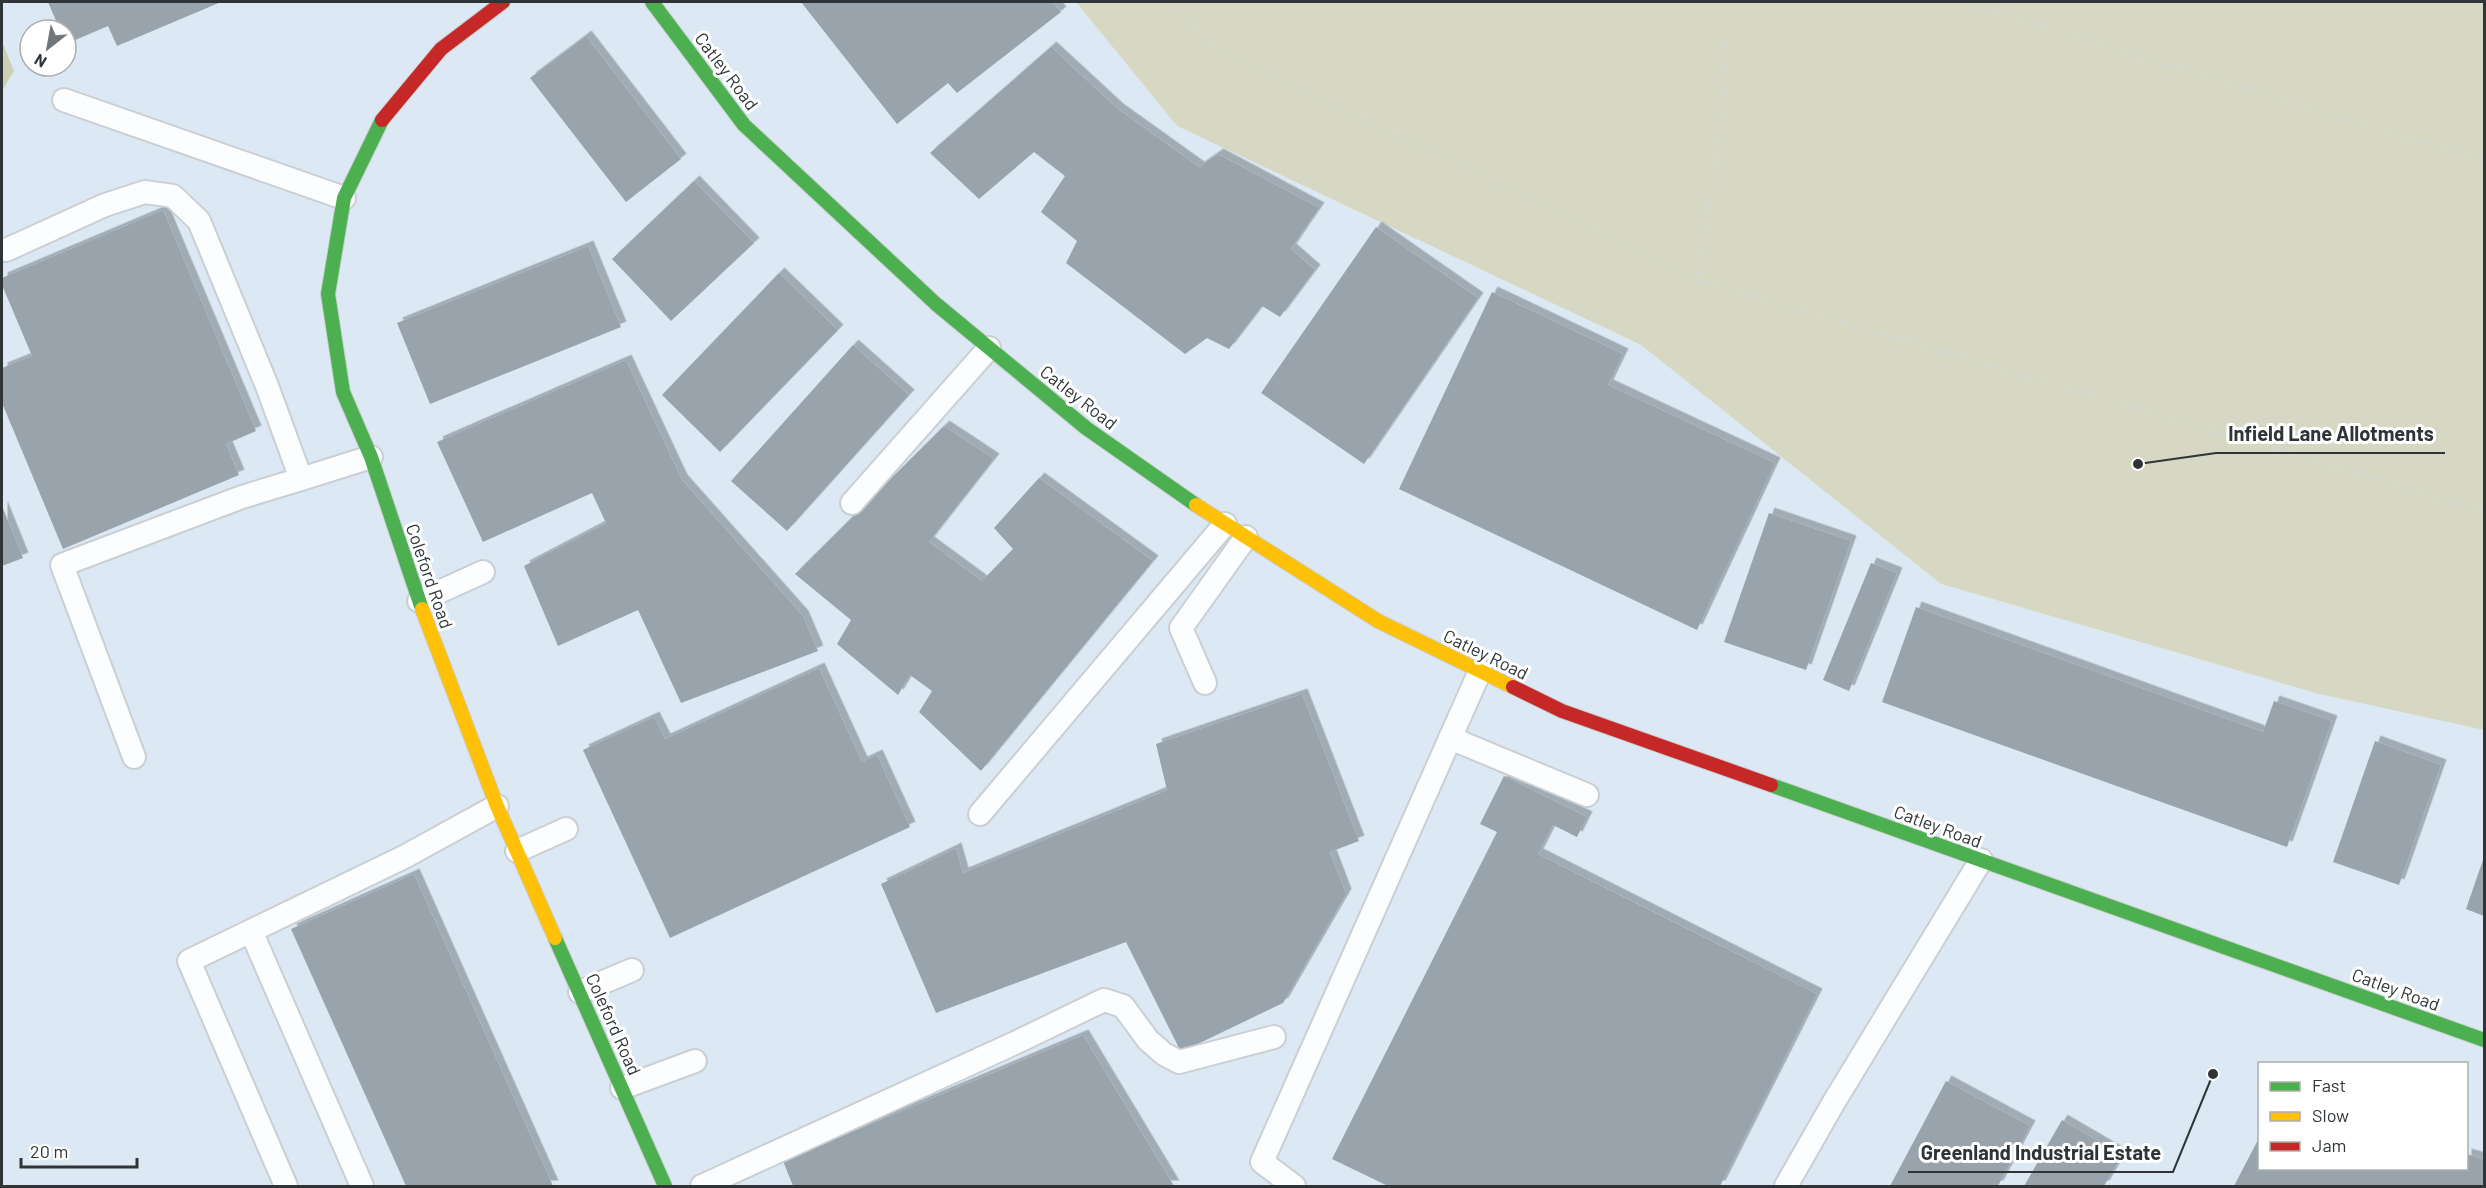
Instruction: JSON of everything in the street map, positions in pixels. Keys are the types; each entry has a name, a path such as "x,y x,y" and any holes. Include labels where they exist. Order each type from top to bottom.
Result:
{"street":[{"name":"Coleford Road","path":"503,2 441,50 378,125 344,198 328,294 343,392 371,457 419,601 497,806 622,1088 657,1184"},
{"name":"Catley Road","path":"652,2 744,125 936,304 1086,428 1224,524 1378,621 1562,711 2484,1040"}],"lane":[{"path":"64,100 344,198"},
{"path":"6,250 105,205 145,192 173,196 199,221 267,386 301,479"},
{"path":"852,503 989,348"},
{"path":"134,757 62,565 242,497 371,457"},
{"path":"980,814 1224,524"},
{"path":"1205,683 1181,628 1246,537"},
{"path":"419,601 483,572"},
{"path":"1294,1186 1262,1162 1480,670"},
{"path":"1450,738 1587,795"},
{"path":"286,1186 189,961 404,858 497,806"},
{"path":"518,851 566,829"},
{"path":"1785,1186 1981,860"},
{"path":"251,931 362,1186"},
{"path":"580,992 632,970"},
{"path":"702,1186 1104,1000 1123,1006 1148,1040 1164,1054 1179,1062 1274,1037"},
{"path":"622,1088 694,1061"}],"path":[{"path":"1177,2 1209,45 1699,280 2484,511"},
{"path":"1699,280 1722,109 1729,2"},
{"path":"1959,2 2484,160"}],"shaded area":[{"path":"2,2 1076,2 1177,126 1641,345 1941,584 2319,694 2484,730 2484,1186 2,1186 2,91 14,71 2,41"}],"green space":[{"path":"1076,2 2484,2 2484,730 2319,694 1941,584 1641,345 1177,126"},
{"path":"2,41 14,71 2,91"}],"building":[{"path":"48,2 221,2 117,46 108,26 78,39 78,18 55,18"},
{"path":"801,2 1052,2 1061,12 957,93 948,83 897,124"},
{"path":"586,36 681,159 626,202 530,78"},
{"path":"1051,47 1118,109 1199,167 1218,154 1319,208 1291,249 1315,270 1280,317 1262,306 1229,349 1207,338 1185,354 1066,263 1077,241 1041,212 1065,176 1034,152 979,199 930,153"},
{"path":"694,181 754,243 671,321 612,259"},
{"path":"163,210 256,431 226,444 239,475 63,549 2,403 2,368 32,356 2,285 2,278"},
{"path":"1376,227 1478,298 1364,464 1261,393"},
{"path":"588,246 621,327 430,404 397,323"},
{"path":"779,273 838,330 720,452 662,395"},
{"path":"1492,292 1623,354 1608,385 1775,463 1697,630 1399,489"},
{"path":"853,345 909,395 787,531 731,481"},
{"path":"626,360 682,480 803,616 818,651 681,703 638,610 558,646 524,566 606,523 592,493 483,542 437,442"},
{"path":"944,426 994,459 929,542 982,581 1013,549 994,528 1039,478 1153,561 981,771 919,712 932,691 910,675 898,695 837,644 851,620 795,574"},
{"path":"2,506 23,558 2,566"},
{"path":"1769,513 1851,541 1806,670 1724,642"},
{"path":"1871,563 1897,573 1849,691 1823,680"},
{"path":"1916,607 2263,732 2274,701 2332,721 2287,847 1882,702"},
{"path":"819,668 862,762 877,755 910,827 670,938 583,750 654,717 665,739"},
{"path":"1302,694 1359,841 1330,852 1346,894 1283,1003 1181,1052 1126,942 936,1013 881,884 956,848 963,873 1167,790 1156,744"},
{"path":"2375,741 2441,765 2399,885 2333,862"},
{"path":"1504,776 1587,817 1577,837 1553,825 1538,854 1817,994 1720,1186 1388,1186 1332,1159 1497,832 1480,824"},
{"path":"2484,857 2484,916 2466,909"},
{"path":"414,874 553,1186 406,1186 291,929"},
{"path":"1083,1035 1174,1186 793,1186 783,1161"},
{"path":"1946,1081 2030,1126 1998,1186 1890,1186"},
{"path":"2062,1120 2122,1155 2104,1186 2024,1186"},
{"path":"2258,1140 2258,1170 2468,1170 2468,1155 2484,1159 2484,1186 2234,1186"}],"traffic: fast":[{"path":"652,2 744,125 936,304 1086,428 1196,505"},
{"path":"382,120 344,198 328,294 343,392 371,457 422,609"},
{"path":"1771,785 2484,1040"},
{"path":"555,938 665,1186"}],"traffic: slow":[{"path":"1196,505 1378,621 1513,687"},
{"path":"422,609 497,806 555,938"}],"traffic: jam":[{"path":"382,120 441,49 503,2"},
{"path":"1513,687 1562,711 1771,785"}],"place":[{"name":"Infield Lane Allotments","path":"2138,464"},
{"name":"Greenland Industrial Estate","path":"2213,1074"}]}
